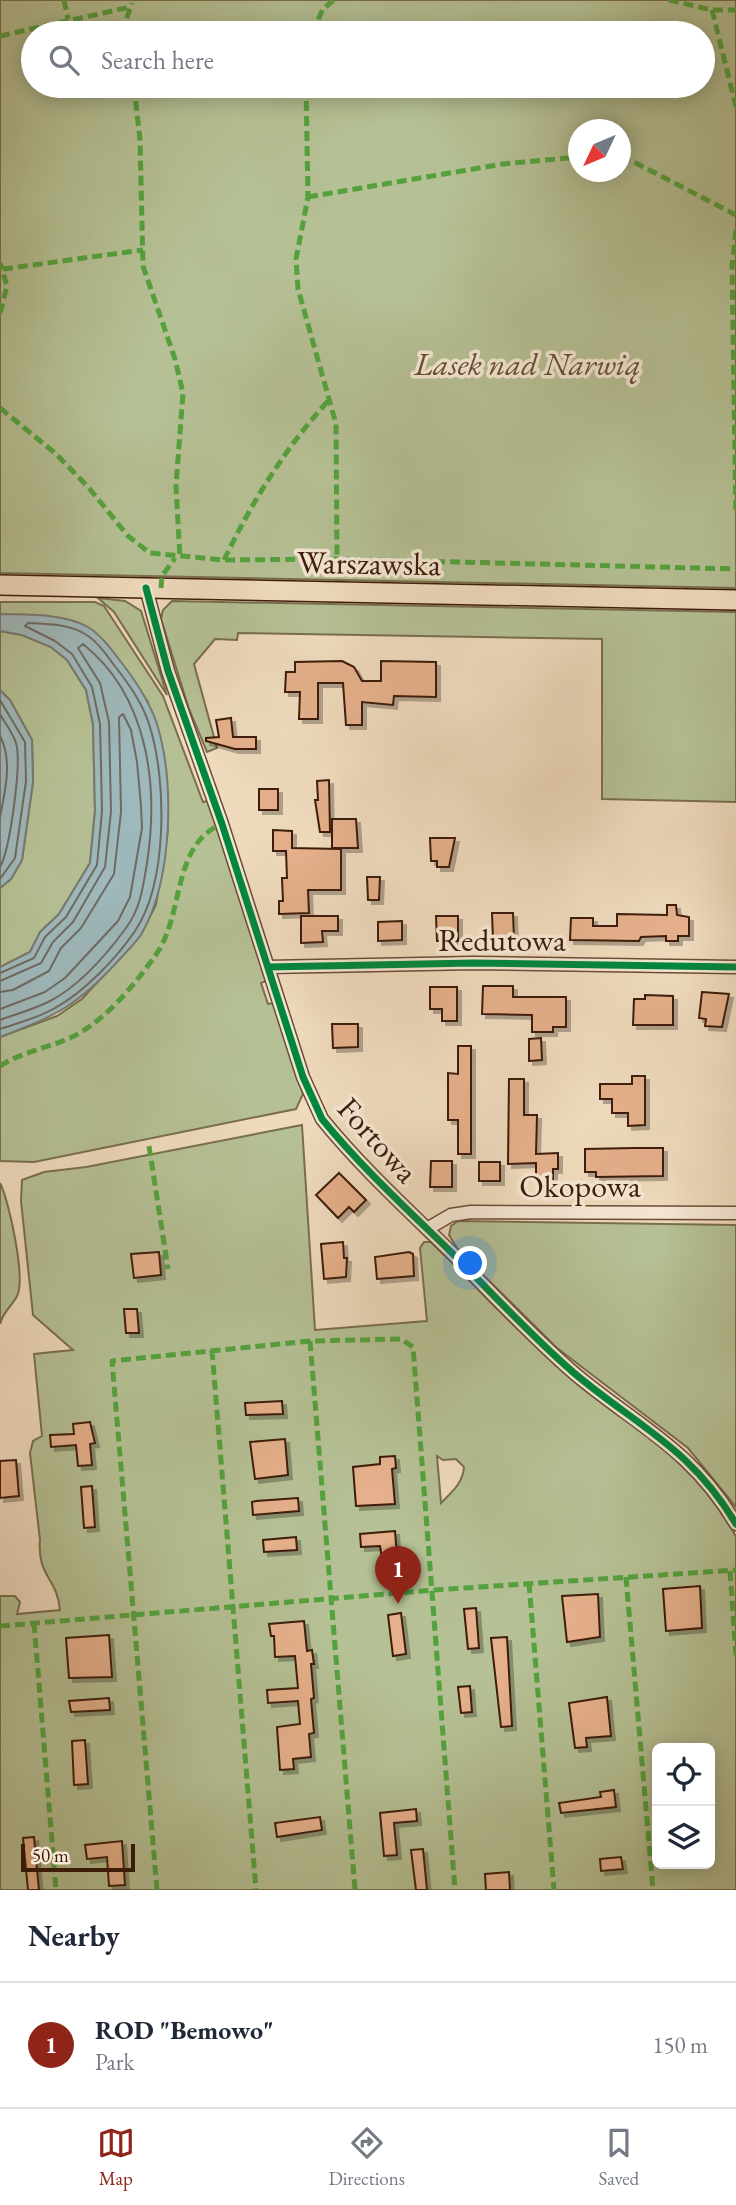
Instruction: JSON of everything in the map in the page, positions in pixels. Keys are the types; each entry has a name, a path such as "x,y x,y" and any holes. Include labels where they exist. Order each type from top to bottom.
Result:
{"main road":[{"name":"Warszawska","path":"0,585 736,600"}],"street":[{"name":"Fortowa","path":"146,588 168,671 309,1094 322,1119 427,1228 574,1372 672,1446 706,1481 736,1524"},
{"name":"Redutowa","path":"268,967 474,964 736,967"},
{"name":"Okopowa","path":"427,1228 451,1214 471,1212 736,1213"}],"green space":[{"name":"Lasek nad Narwią","path":"0,0 736,0 736,588 0,573"},
{"path":"98,598 125,601 141,611 167,695 114,612"},
{"path":"172,601 736,612 736,802 602,799 602,639 238,633 237,640 215,639 194,664 217,748 207,752 189,709 161,619 163,610"},
{"path":"0,602 95,602 104,606 163,696 203,802 208,801 266,981 261,983 268,1004 273,1003 303,1094 296,1109 34,1162 0,1161 0,1037 57,1016 82,999 140,936 156,905 168,830 148,702 107,644 58,618 0,614"},
{"path":"0,631 22,635 51,647 67,660 86,690 93,724 95,811 90,863 59,914 40,932 30,952 0,967 0,888 11,879 22,860 33,782 32,740 10,700 0,690"},
{"path":"302,1125 315,1330 427,1321 420,1248 424,1242 431,1242 530,1341 676,1458 719,1508 736,1537 736,1890 0,1890 0,1596 15,1596 20,1602 17,1614 60,1610 55,1590 41,1562 30,1453 33,1441 42,1436 34,1354 73,1350 33,1315 21,1201 22,1180 44,1172 86,1167","holes":["437,1456 443,1460 456,1459 464,1467 459,1483 441,1503"]},
{"path":"0,1183 12,1222 18,1257 19,1287 17,1296 0,1324"},
{"path":"458,1221 736,1225 736,1507 688,1448 557,1348 459,1251 449,1235 451,1226"}],"water":[{"path":"0,614 68,619 88,627 106,643 141,690 156,721 166,771 168,828 160,885 140,937 103,977 65,1008 0,1037 0,967 30,952 40,932 59,914 90,863 95,811 93,724 86,690 67,660 51,647 22,635 0,631"},
{"path":"0,690 10,700 32,740 33,782 22,860 11,879 0,888"}],"building":[{"path":"342,661 354,667 362,681 381,681 381,661 436,662 436,697 394,696 393,705 362,702 362,725 346,725 343,683 318,683 318,719 299,719 300,692 285,692 286,672 295,672 295,662"},
{"path":"231,718 233,737 256,737 256,749 235,749 206,741 206,738 219,737 216,720"},
{"path":"329,780 330,832 320,832 315,800 318,800 317,781"},
{"path":"259,789 278,789 278,810 259,810"},
{"path":"332,819 356,819 358,848 332,848"},
{"path":"273,830 292,831 292,848 341,849 341,890 308,890 309,913 279,914 279,901 283,901 282,878 287,878 286,851 273,851"},
{"path":"430,838 455,838 449,867 437,867 437,861 431,861"},
{"path":"367,877 380,877 379,900 368,900"},
{"path":"667,905 676,905 677,915 689,917 689,936 678,936 678,941 666,941 666,936 641,937 639,941 570,940 571,918 593,918 593,926 617,926 617,914 667,915"},
{"path":"492,913 513,913 514,939 493,939"},
{"path":"301,916 338,916 338,931 322,931 323,942 301,943"},
{"path":"436,916 458,916 458,941 437,941"},
{"path":"402,921 402,940 378,941 378,922"},
{"path":"483,986 513,986 513,997 566,997 566,1027 553,1027 553,1032 532,1032 532,1015 482,1014"},
{"path":"430,987 457,987 457,1021 442,1021 442,1009 430,1009"},
{"path":"702,992 729,994 722,1027 705,1026 706,1019 699,1018"},
{"path":"645,995 673,996 673,1025 633,1025 634,999 645,999"},
{"path":"332,1024 358,1024 358,1047 333,1048"},
{"path":"541,1038 542,1060 529,1061 529,1039"},
{"path":"458,1046 471,1046 471,1154 458,1154 458,1120 448,1120 448,1073 458,1074"},
{"path":"632,1076 645,1076 645,1125 628,1126 628,1113 612,1113 612,1099 600,1099 600,1084 632,1084"},
{"path":"509,1079 524,1079 524,1115 537,1115 536,1154 558,1153 558,1169 553,1169 553,1179 536,1179 536,1163 508,1164"},
{"path":"663,1148 663,1176 596,1177 596,1172 585,1172 585,1149"},
{"path":"431,1161 452,1161 452,1187 430,1187"},
{"path":"479,1162 500,1162 500,1181 479,1181"},
{"path":"339,1173 366,1200 354,1212 349,1207 338,1218 316,1195"},
{"path":"343,1242 344,1258 347,1258 346,1277 324,1279 321,1244"},
{"path":"159,1252 161,1275 134,1278 131,1254"},
{"path":"409,1252 413,1254 414,1276 377,1279 375,1257"},
{"path":"124,1309 137,1309 139,1333 126,1333"},
{"path":"282,1401 283,1414 246,1415 245,1403"},
{"path":"90,1422 95,1443 90,1444 92,1465 78,1466 76,1445 51,1447 50,1435 74,1434 73,1424"},
{"path":"285,1439 288,1475 255,1479 250,1442"},
{"path":"395,1456 396,1468 392,1469 395,1504 356,1506 353,1467 380,1464 380,1457"},
{"path":"16,1460 19,1496 0,1498 0,1461"},
{"path":"92,1486 95,1527 84,1528 81,1487"},
{"path":"298,1498 299,1511 253,1515 252,1502"},
{"path":"395,1531 398,1569 384,1570 380,1546 361,1547 360,1534"},
{"path":"296,1537 297,1550 264,1552 263,1540"},
{"path":"700,1586 702,1628 666,1631 663,1589"},
{"path":"598,1594 600,1637 567,1642 562,1596"},
{"path":"476,1608 479,1648 468,1649 464,1609"},
{"path":"401,1613 406,1654 393,1656 388,1615"},
{"path":"304,1621 307,1651 312,1650 314,1664 311,1664 314,1733 309,1734 311,1757 293,1759 294,1769 280,1770 277,1727 300,1724 298,1701 268,1703 267,1690 298,1688 295,1656 275,1657 274,1636 271,1636 269,1624"},
{"path":"109,1635 112,1677 69,1678 66,1638"},
{"path":"507,1637 512,1726 501,1727 491,1638"},
{"path":"470,1686 472,1712 461,1713 458,1687"},
{"path":"607,1697 611,1736 586,1738 587,1747 575,1748 569,1703"},
{"path":"109,1698 110,1710 71,1712 69,1701"},
{"path":"85,1740 88,1784 74,1785 72,1741"},
{"path":"614,1790 616,1807 561,1813 559,1803 601,1797 600,1792"},
{"path":"416,1809 417,1821 394,1823 397,1855 384,1856 380,1813"},
{"path":"320,1817 322,1830 277,1837 275,1823"},
{"path":"34,1837 39,1890 28,1890 23,1838"},
{"path":"122,1841 125,1885 109,1886 107,1857 87,1859 85,1845"},
{"path":"423,1849 427,1890 416,1890 411,1850"},
{"path":"621,1857 623,1869 601,1871 600,1859"},
{"path":"509,1872 510,1890 486,1890 485,1874"}],"marked path":[{"path":"64,0 68,19"},
{"path":"318,21 323,9 334,0"},
{"path":"669,0 712,10 736,10"},
{"path":"126,21 132,3"},
{"path":"67,21 130,7"},
{"path":"712,10 715,21"},
{"path":"715,22 736,107"},
{"path":"0,36 21,31"},
{"path":"135,98 140,140 143,266 175,359 183,393 176,486 180,558"},
{"path":"306,98 308,197 296,259 298,289 336,424 337,559"},
{"path":"308,197 503,164 568,158"},
{"path":"631,161 736,215"},
{"path":"736,230 732,266 736,515"},
{"path":"3,269 143,250"},
{"path":"0,263 7,286 0,313"},
{"path":"224,560 270,476 329,400"},
{"path":"0,408 55,453 89,488 128,536 150,553 224,560 337,559 736,569"},
{"path":"161,588 162,576 175,558"},
{"path":"0,1066 74,1036 98,1020 120,999 157,953 165,937 181,881 195,847 206,834 222,824"},
{"path":"149,1146 168,1269"},
{"path":"157,1890 112,1361 310,1341 401,1339 413,1347 455,1890"},
{"path":"310,1341 355,1890"},
{"path":"212,1350 256,1890"},
{"path":"0,1626 434,1590 736,1570"},
{"path":"730,1571 736,1655"},
{"path":"626,1577 653,1890"},
{"path":"529,1583 554,1890"},
{"path":"34,1623 56,1890"}],"cycle path":[{"path":"146,588 168,671 222,824 303,1077 322,1119 369,1171 542,1344 597,1392 682,1457 719,1498 736,1524"},
{"path":"268,967 474,963 736,967"}],"place":[{"name":"ROD \"Bemowo\"","path":"398,1604"}]}
